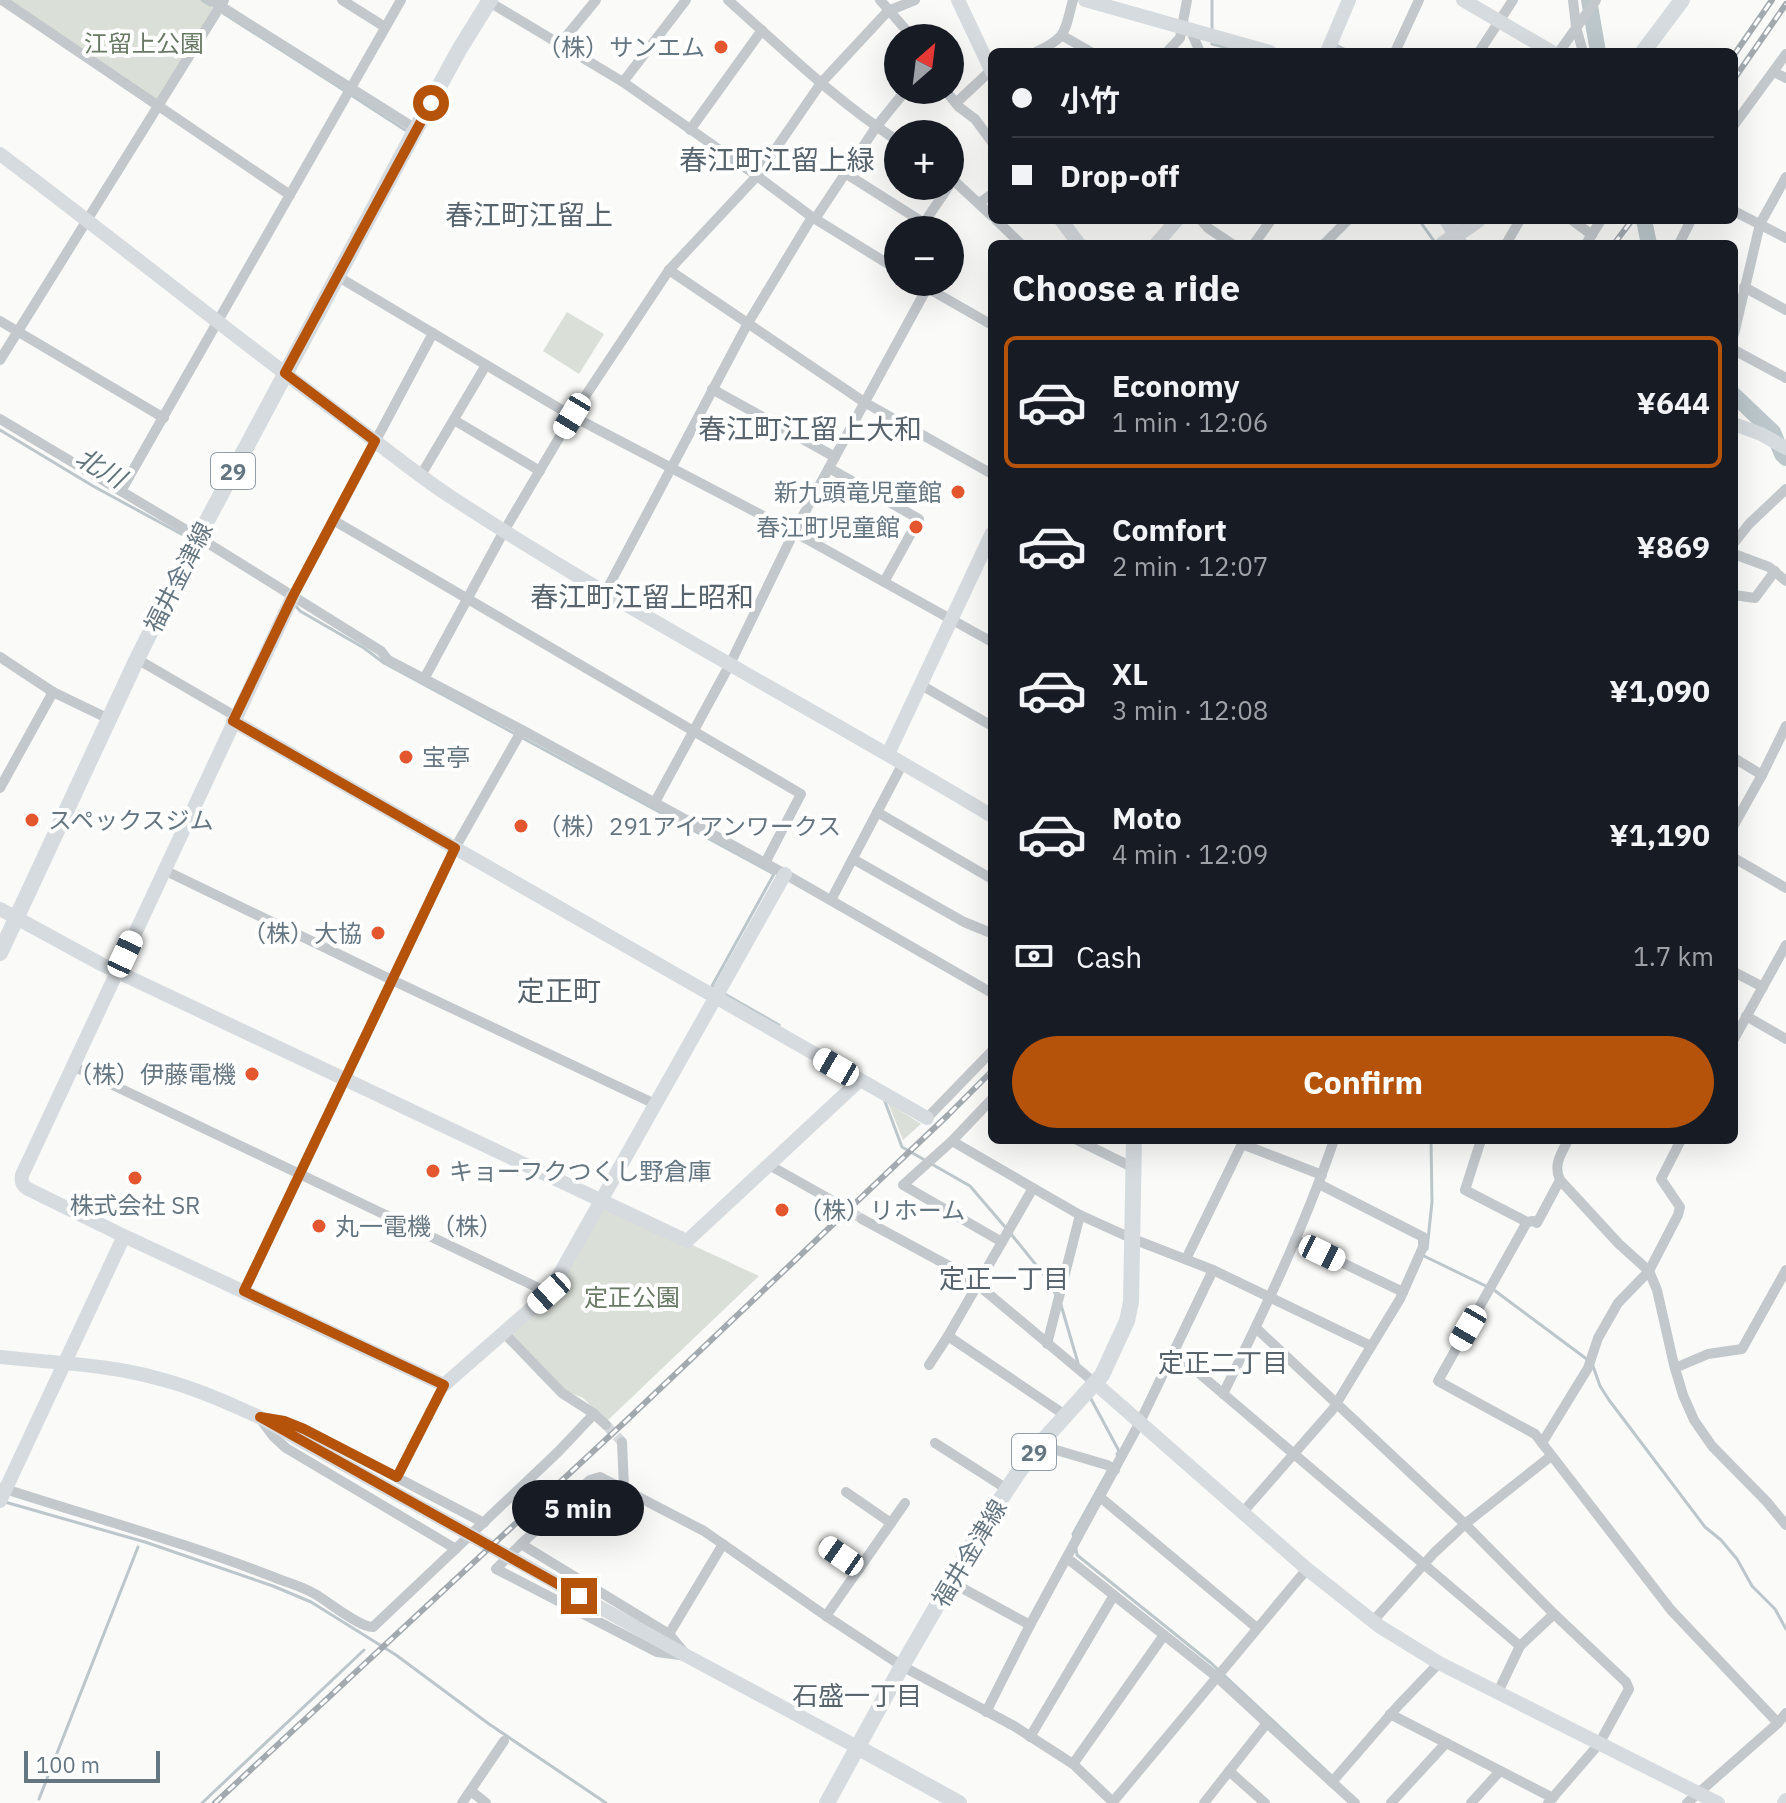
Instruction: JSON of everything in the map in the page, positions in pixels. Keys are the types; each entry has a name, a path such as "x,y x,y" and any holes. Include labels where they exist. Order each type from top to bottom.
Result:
{"main road":[{"name":"福井金津線","path":"0,953 137,659 198,537 488,0"},
{"path":"1646,48 1682,0"},
{"path":"1454,240 1473,224"},
{"name":"福井金津線","path":"827,1803 902,1666 1007,1489 1039,1445 1095,1383 1110,1361 1130,1312 1134,1144"},
{"path":"857,1747 959,1803"}],"street":[{"path":"2,0 290,195"},
{"path":"342,0 385,27"},
{"path":"121,491 401,0"},
{"path":"488,0 623,82 814,218 884,259"},
{"path":"560,44 596,0"},
{"path":"623,82 686,0"},
{"path":"728,0 821,83 884,132"},
{"path":"880,0 900,24"},
{"path":"424,679 504,531 572,416 669,270 757,176 821,83 888,11 915,0"},
{"path":"958,0 988,64"},
{"path":"1045,48 1063,36 1073,0"},
{"path":"1085,0 1106,3 1256,48"},
{"path":"1171,48 1186,28 1187,0"},
{"path":"1334,48 1349,0"},
{"path":"1397,48 1419,0"},
{"path":"1463,0 1545,48"},
{"path":"1482,48 1513,0"},
{"path":"1573,0 1582,48"},
{"path":"1562,48 1596,0"},
{"path":"0,360 218,2 416,129"},
{"path":"1186,28 1198,48"},
{"path":"690,130 762,30"},
{"path":"1063,36 1084,48"},
{"path":"1738,120 1786,54"},
{"path":"1774,72 1786,78"},
{"path":"964,96 988,74"},
{"path":"605,593 748,323 814,218 895,104"},
{"path":"957,104 975,119 988,137"},
{"path":"0,154 448,495 605,593 988,814"},
{"path":"845,173 906,216"},
{"path":"1738,315 1760,224 1786,177"},
{"path":"964,192 988,212"},
{"path":"979,203 988,197"},
{"path":"1738,213 1786,238"},
{"path":"1000,224 1017,240"},
{"path":"1160,240 1174,224"},
{"path":"1204,224 1226,240"},
{"path":"1328,240 1344,224"},
{"path":"1575,224 1589,240"},
{"path":"669,270 864,402 988,472"},
{"path":"337,276 572,416 794,532 988,640"},
{"path":"1744,287 1786,310"},
{"path":"655,802 730,664 794,532 917,296"},
{"path":"941,296 988,323"},
{"path":"0,321 164,418"},
{"path":"433,333 293,596 21,1181 28,1189 124,1236 444,1385"},
{"path":"1738,352 1786,378"},
{"path":"421,475 486,365"},
{"path":"712,389 835,457"},
{"path":"0,419 293,596 381,651 388,660 655,802 988,991"},
{"path":"454,420 540,471"},
{"path":"1738,425 1786,447"},
{"path":"829,468 919,519 884,582"},
{"path":"1738,538 1786,489"},
{"path":"333,520 801,794 765,863"},
{"path":"888,754 988,542"},
{"path":"1738,556 1775,571 1786,581"},
{"path":"1738,596 1755,598 1775,571"},
{"path":"0,657 53,692 109,719"},
{"path":"137,659 455,848 927,1118 988,1055"},
{"path":"921,685 988,724"},
{"path":"0,788 53,692"},
{"path":"1738,818 1786,726"},
{"path":"244,1291 455,848 522,730"},
{"path":"1738,760 1762,775"},
{"path":"831,900 903,763"},
{"path":"877,812 988,877"},
{"path":"853,859 964,922 988,930"},
{"path":"1738,860 1786,888"},
{"path":"164,870 655,1104"},
{"path":"397,1477 444,1385 549,1293 785,874"},
{"path":"0,909 117,972 687,1241 860,1080"},
{"path":"1738,1031 1786,945"},
{"path":"1738,974 1763,987"},
{"path":"1746,1016 1786,1039"},
{"path":"73,1066 549,1293"},
{"path":"988,1103 903,1185 1002,1242"},
{"path":"952,1141 1080,1215 1213,1270 1371,1346"},
{"path":"1085,1144 1134,1168"},
{"path":"1186,1259 1242,1144 1320,1179 1423,1237 1423,1247 1403,1292 1337,1403 1243,1512"},
{"path":"1223,1394 1270,1299 1333,1144"},
{"path":"1480,1144 1465,1190 1527,1222 1537,1223 1560,1180"},
{"path":"1566,1144 1557,1164 1560,1180 1619,1244 1649,1271 1657,1290 1683,1395 1694,1420 1712,1446 1786,1525"},
{"path":"1542,1443 1588,1368 1598,1338 1618,1303 1649,1271 1678,1215 1680,1207 1661,1179 1679,1144"},
{"path":"769,1165 842,1206"},
{"path":"929,1365 1033,1188"},
{"path":"1047,1344 1080,1215"},
{"path":"862,1219 978,1285 1307,1569 1373,1621 1439,1663 1599,1744 1692,1798 1718,1803"},
{"path":"1527,1222 1438,1381 1535,1434 1671,1610 1778,1723"},
{"path":"124,1236 2,1492 146,1533 279,1579 311,1592 367,1627 373,1627 594,1414"},
{"path":"1295,1240 1403,1292"},
{"path":"986,1712 1139,1424 1213,1270"},
{"path":"1675,1368 1708,1354 1742,1349 1786,1270"},
{"path":"1256,1328 1465,1524 1626,1682 1629,1689 1599,1744 1550,1801 1500,1771 1390,1714"},
{"path":"504,1333 562,1393 606,1425"},
{"path":"948,1336 1065,1415"},
{"path":"1174,1352 1520,1646"},
{"path":"0,1357 114,1369 158,1378 202,1392 260,1417 551,1581 857,1747"},
{"path":"260,1417 284,1421 304,1429 484,1523"},
{"path":"260,1417 286,1448 456,1549"},
{"path":"622,1442 624,1488"},
{"path":"935,1443 1007,1489"},
{"path":"1039,1445 1115,1470"},
{"path":"1373,1621 1465,1524 1551,1456"},
{"path":"687,1656 657,1652 496,1569 572,1495 595,1477 600,1477 704,1531 902,1666 1073,1764 1113,1803 1307,1569"},
{"path":"846,1492 891,1523"},
{"path":"1100,1497 1257,1628"},
{"path":"826,1616 905,1503"},
{"path":"521,1544 669,1634 687,1656"},
{"path":"669,1634 723,1544"},
{"path":"824,1544 859,1569"},
{"path":"1067,1558 1217,1677 1355,1803"},
{"path":"951,1582 1030,1625"},
{"path":"1030,1737 1114,1595"},
{"path":"1498,1692 1520,1646 1554,1614"},
{"path":"1073,1764 1164,1635"},
{"path":"1332,1782 1439,1663"},
{"path":"1692,1798 1786,1713"},
{"path":"1204,1803 1267,1723"},
{"path":"462,1803 504,1741"},
{"path":"1391,1803 1446,1743"},
{"path":"1229,1771 1265,1803"},
{"path":"1471,1803 1500,1771"},
{"path":"471,1791 486,1803"}],"green space":[{"name":"江留上公園","path":"2,0 211,0 220,6 158,105"},
{"path":"567,312 604,334 579,374 543,351"},
{"path":"888,1103 921,1124 903,1140"},
{"name":"定正公園","path":"600,1202 759,1276 607,1421 583,1398 566,1391 507,1330 549,1293"}],"waterway":[{"path":"202,0 210,5"},
{"path":"1212,0 1212,29"},
{"path":"1589,0 1597,48"},
{"path":"223,13 345,91"},
{"path":"1212,41 1212,44 1228,48"},
{"path":"351,95 405,130"},
{"path":"1422,224 1433,240"},
{"path":"1645,224 1648,240"},
{"path":"1738,399 1773,432 1786,458"},
{"name":"北川","path":"0,430 185,536"},
{"path":"294,604 300,611 384,663 774,874 712,986 717,989"},
{"path":"723,993 779,1025"},
{"path":"884,1099 902,1147 970,1186 1006,1228"},
{"path":"1427,1249 1432,1202 1431,1144"},
{"path":"1011,1234 1045,1276 1056,1295"},
{"path":"1424,1256 1494,1290 1588,1360"},
{"path":"1061,1305 1078,1363"},
{"path":"1593,1366 1609,1400 1705,1527 1737,1559 1752,1586 1775,1609 1786,1629"},
{"path":"1090,1397 1119,1451 1117,1454"},
{"path":"1074,1538 1073,1534 1108,1471"},
{"path":"5,1502 145,1542 311,1602 396,1655 489,1724 606,1803"},
{"path":"39,1799 138,1547"},
{"path":"1076,1549 1077,1555 1211,1663 1333,1777"},
{"path":"202,1803 364,1650"}],"tunnel":[{"path":"842,1206 862,1219"},
{"path":"606,1425 622,1442"}],"railway":[{"path":"1738,49 1772,0"},
{"path":"1738,73 1786,4"},
{"path":"1617,240 1629,224"},
{"path":"215,1803 628,1419 988,1075"}],"place":[{"name":"（株）サンエム","path":"721,47"},
{"name":"新九頭竜児童館","path":"958,492"},
{"name":"春江町児童館","path":"916,527"},
{"name":"宝亭","path":"406,757"},
{"name":"スペックスジム","path":"32,820"},
{"name":"（株）291アイアンワークス","path":"521,826"},
{"name":"（株）大協","path":"378,933"},
{"name":"（株）伊藤電機","path":"252,1074"},
{"name":"キョーフクつくし野倉庫","path":"433,1171"},
{"name":"株式会社 SR","path":"135,1178"},
{"name":"（株）リホーム","path":"782,1210"},
{"name":"丸一電機（株）","path":"319,1226"}],"district":[{"name":"春江町江留上緑","path":"777,159"},
{"name":"春江町江留上","path":"529,214"},
{"name":"春江町江留上大和","path":"810,428"},
{"name":"春江町江留上昭和","path":"642,596"},
{"name":"定正町","path":"559,990"},
{"name":"定正一丁目","path":"1004,1278"},
{"name":"定正二丁目","path":"1223,1362"},
{"name":"石盛一丁目","path":"857,1695"}],"route":[{"path":"431,103 285,373 375,441 293,596 233,721 455,848 244,1291 444,1385 397,1477 304,1429 284,1421 260,1417 579,1596"}]}
